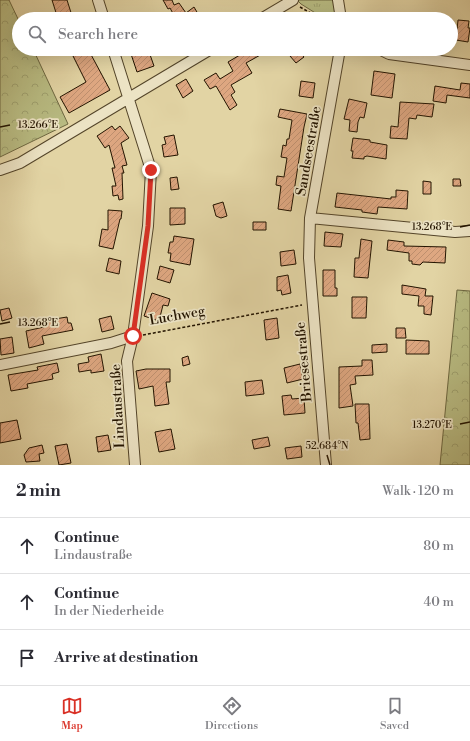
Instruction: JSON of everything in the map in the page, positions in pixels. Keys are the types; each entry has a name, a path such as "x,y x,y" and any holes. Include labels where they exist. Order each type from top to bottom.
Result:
{"street":[{"path":"98,0 102,12"},
{"path":"338,0 340,12"},
{"path":"275,12 295,2"},
{"name":"Lindaustraße","path":"115,56 151,170 148,226 133,336 127,361 135,465"},
{"path":"0,170 20,163 199,56"},
{"name":"Sandseestraße","path":"309,258 310,218 339,56"},
{"path":"404,56 470,65"},
{"path":"310,218 455,232 470,231"},
{"name":"Briesestraße","path":"309,258 326,465"},
{"name":"Luchweg","path":"0,365 111,343 133,336"}],"path":[{"path":"295,2 310,12"},
{"name":"Luchweg","path":"133,336 194,326 312,303"}],"green space":[{"path":"0,0 9,0 15,12 12,12 12,56 36,56 68,124 0,157"},
{"path":"297,0 336,0 338,12 314,12"},
{"path":"457,290 470,291 470,465 440,465"}],"building":[{"path":"52,0 67,0 71,12 56,12"},
{"path":"163,0 172,0 174,5 179,3 185,12 172,12 170,8 168,9"},
{"path":"194,7 197,12 187,12"},
{"path":"458,20 469,21 468,28 470,28 468,42 458,40"},
{"path":"73,56 92,56 110,90 69,113 60,97 86,82"},
{"path":"132,56 150,56 154,66 137,72"},
{"path":"238,56 258,56 246,63 252,73 231,85 235,92 231,95 237,105 230,110 216,86 210,89 204,80 216,73 220,79 233,71 228,62"},
{"path":"290,56 303,56 304,57 296,63"},
{"path":"374,71 395,74 392,98 371,95"},
{"path":"186,79 193,91 183,98 176,85"},
{"path":"301,81 315,83 313,98 299,96"},
{"path":"461,83 470,84 470,98 447,95 446,103 433,101 435,86 460,90"},
{"path":"349,99 367,103 364,118 360,117 358,122 357,132 349,131 350,120 344,119"},
{"path":"400,102 434,104 432,117 417,115 416,119 409,118 407,139 390,138 391,126 398,127"},
{"path":"280,109 307,114 291,211 278,209 281,186 276,185 277,176 284,177 287,158 281,157 283,145 286,146 287,139 289,139 292,120 278,117"},
{"path":"112,126 115,130 120,126 129,138 121,143 127,165 122,166 124,173 122,173 123,199 119,200 118,195 113,196 112,186 116,186 112,168 115,168 109,145 105,148 97,136"},
{"path":"174,135 178,155 164,157 162,145 166,144 164,137"},
{"path":"353,138 370,140 370,142 387,145 386,159 367,156 364,157 364,159 352,158 353,151 351,151"},
{"path":"177,177 179,189 171,190 170,178"},
{"path":"453,179 460,179 461,186 453,186"},
{"path":"423,181 431,182 431,194 423,194"},
{"path":"396,190 408,191 407,209 378,207 377,214 362,212 362,210 335,207 337,193 391,199 391,197 396,197"},
{"path":"223,202 227,216 221,218 216,216 213,205"},
{"path":"170,208 185,208 185,224 170,225"},
{"path":"108,210 122,211 113,249 99,246 102,229 108,230"},
{"path":"253,222 266,222 266,230 253,230"},
{"path":"325,232 343,234 341,247 324,246"},
{"path":"174,236 194,239 190,265 170,261 171,253 168,253 170,242 173,242"},
{"path":"361,239 372,241 368,278 354,277 355,258 359,258"},
{"path":"388,240 404,242 404,246 446,247 445,263 423,262 420,265 412,264 412,261 409,261 409,253 387,250"},
{"path":"294,250 296,264 281,266 280,252"},
{"path":"109,258 121,261 119,274 106,271"},
{"path":"160,266 174,270 170,283 157,279"},
{"path":"323,270 335,270 335,288 337,288 337,296 323,296"},
{"path":"288,275 291,293 282,295 281,290 277,291 277,277"},
{"path":"402,285 426,289 425,296 433,296 431,315 424,314 424,306 418,306 419,296 402,294"},
{"path":"152,293 170,299 168,306 163,305 159,321 144,316"},
{"path":"352,297 367,297 366,318 352,318"},
{"path":"9,308 12,318 2,321 0,310"},
{"path":"111,316 114,329 102,332 99,319"},
{"path":"67,317 68,323 71,323 73,330 42,336 44,344 29,348 26,331 44,327 43,321"},
{"path":"277,318 279,338 266,340 264,320"},
{"path":"396,328 405,328 406,338 396,338"},
{"path":"12,337 14,353 1,355 0,339"},
{"path":"406,340 429,341 429,354 406,354"},
{"path":"387,344 387,352 372,353 372,345"},
{"path":"101,354 104,371 91,373 91,370 79,372 78,364 89,362 88,357"},
{"path":"188,356 190,364 183,366 182,358"},
{"path":"362,360 372,360 373,375 355,376 356,384 350,385 353,406 339,408 339,367 362,366"},
{"path":"57,363 59,372 52,374 53,379 27,384 28,388 11,391 8,375 38,370 37,367"},
{"path":"300,364 303,379 287,383 284,368"},
{"path":"146,369 170,369 170,382 166,382 169,404 155,406 153,386 139,389 136,371"},
{"path":"262,380 264,394 246,396 245,382"},
{"path":"291,395 292,399 304,398 305,413 284,415 282,396"},
{"path":"355,404 369,404 370,439 360,440 358,423 356,423"},
{"path":"17,420 21,439 0,443 0,423"},
{"path":"171,429 175,449 159,452 155,432"},
{"path":"108,435 111,450 98,452 96,437"},
{"path":"268,437 270,446 254,449 252,440"},
{"path":"67,444 71,463 59,465 55,446"},
{"path":"42,445 44,453 39,454 40,461 26,462 24,455 29,448"},
{"path":"301,446 302,457 287,459 285,448"}],"route":[{"path":"133,336 148,226 151,170"}]}
